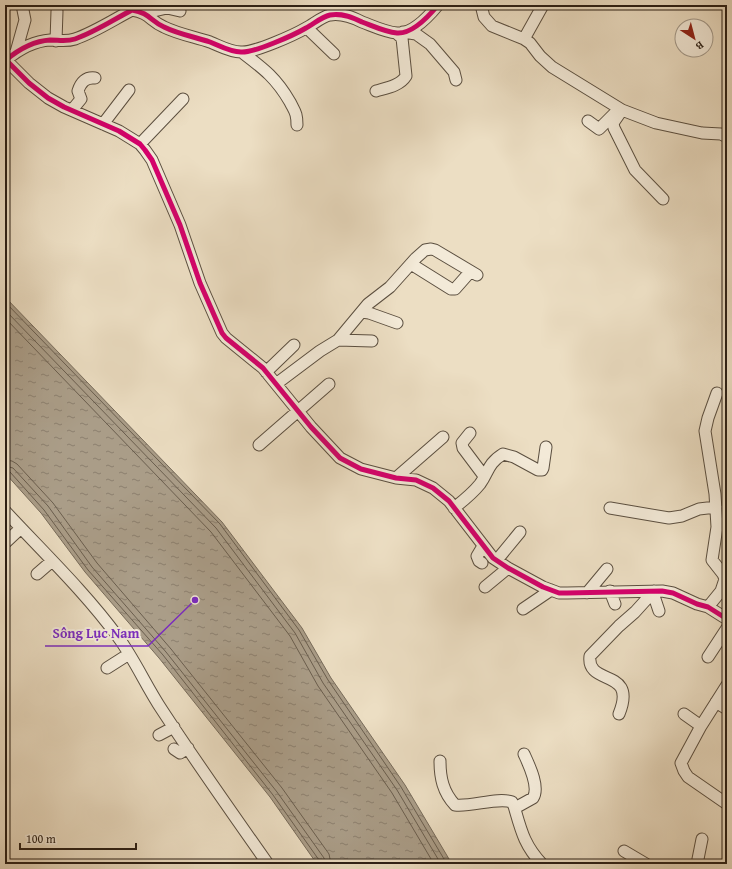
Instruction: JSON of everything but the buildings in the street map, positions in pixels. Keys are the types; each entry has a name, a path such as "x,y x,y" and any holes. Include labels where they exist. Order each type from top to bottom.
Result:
{"street":[{"path":"16,52 24,20 22,5"},
{"path":"400,32 410,30 416,26 434,11 438,5"},
{"path":"482,5 484,17 492,26 524,39 530,43 540,56 552,67 620,109 656,123 696,132 721,134 727,137"},
{"path":"524,39 543,5"},
{"path":"180,11 167,8 141,12 134,8 79,37 62,42 51,40 41,42 28,46 6,59 29,83 48,98 119,131 140,144 152,160 188,244 200,283 222,333 226,338 266,372 311,427 340,458 361,469 396,478 416,480 434,488 449,502 483,546 497,560 508,568 543,587 559,593 610,591 673,593 697,604 708,607 727,619"},
{"path":"154,10 163,27 243,53 266,71 283,89 297,114 297,125"},
{"path":"56,41 57,11"},
{"path":"243,53 277,42 330,15 340,15 351,17 374,27 416,34 430,44 454,72 456,80"},
{"path":"307,28 334,54"},
{"path":"376,91 394,86 404,80 406,76 400,32"},
{"path":"72,110 81,100 78,91 82,83 86,78 95,78"},
{"path":"103,124 129,90"},
{"path":"140,144 183,99"},
{"path":"588,121 599,129 620,109"},
{"path":"620,109 614,123 614,128 635,170 663,199"},
{"path":"276,384 320,351 338,340 368,304 390,287 411,264 425,250 431,248 473,274 455,289 451,289 411,264"},
{"path":"362,312 397,323"},
{"path":"338,340 372,341"},
{"path":"266,372 294,345"},
{"path":"259,445 329,384"},
{"path":"708,607 721,590 725,579 712,560 717,527 716,507 705,431 717,394"},
{"path":"470,433 462,443 463,448 484,476"},
{"path":"396,478 444,437"},
{"path":"454,508 473,493 492,463 503,454 514,457 538,470 542,470 546,447"},
{"path":"610,508 669,518 682,516 699,509 716,507"},
{"path":"5,511 104,618 129,654 145,683 174,727 268,864"},
{"path":"5,543 21,528"},
{"path":"497,560 520,532"},
{"path":"482,563 478,561 477,556 483,546"},
{"path":"37,574 52,561"},
{"path":"486,588 508,568"},
{"path":"587,593 607,569"},
{"path":"523,608 551,590"},
{"path":"610,591 615,604"},
{"path":"654,592 659,611"},
{"path":"619,714 623,700 620,685 611,678 598,674 594,671 590,656 619,626 636,612 654,592"},
{"path":"708,656 727,628"},
{"path":"107,668 129,654"},
{"path":"727,686 701,726 681,763 688,777 727,804"},
{"path":"716,702 727,709"},
{"path":"684,714 701,726"},
{"path":"159,734 174,727"},
{"path":"174,749 180,753 188,748"},
{"path":"515,808 535,796 534,779 524,754"},
{"path":"440,761 440,774 446,792 455,805 464,806 508,801 512,802 526,843 531,852 542,864"},
{"path":"697,864 702,839"},
{"path":"624,851 646,864"}],"water":[{"path":"5,297 222,522 302,628 331,678 405,785 452,864 317,864 270,797 159,658 85,572 41,513 5,473"}],"cycle path":[{"path":"6,60 21,50 38,42 75,39 132,10 143,13 159,25 181,34 210,42 229,50 247,52 274,43 330,15 347,16 384,30 403,33 420,24 438,5"},
{"path":"5,59 29,83 48,98 64,107 119,131 140,144 152,160 180,225 200,283 222,333 226,338 263,368 311,427 340,458 361,469 396,478 416,480 433,488 449,501 493,558 543,587 559,593 662,591 673,593 697,604 708,607 727,619"}],"place":[{"name":"Sông Lục Nam","path":"195,600"}]}
